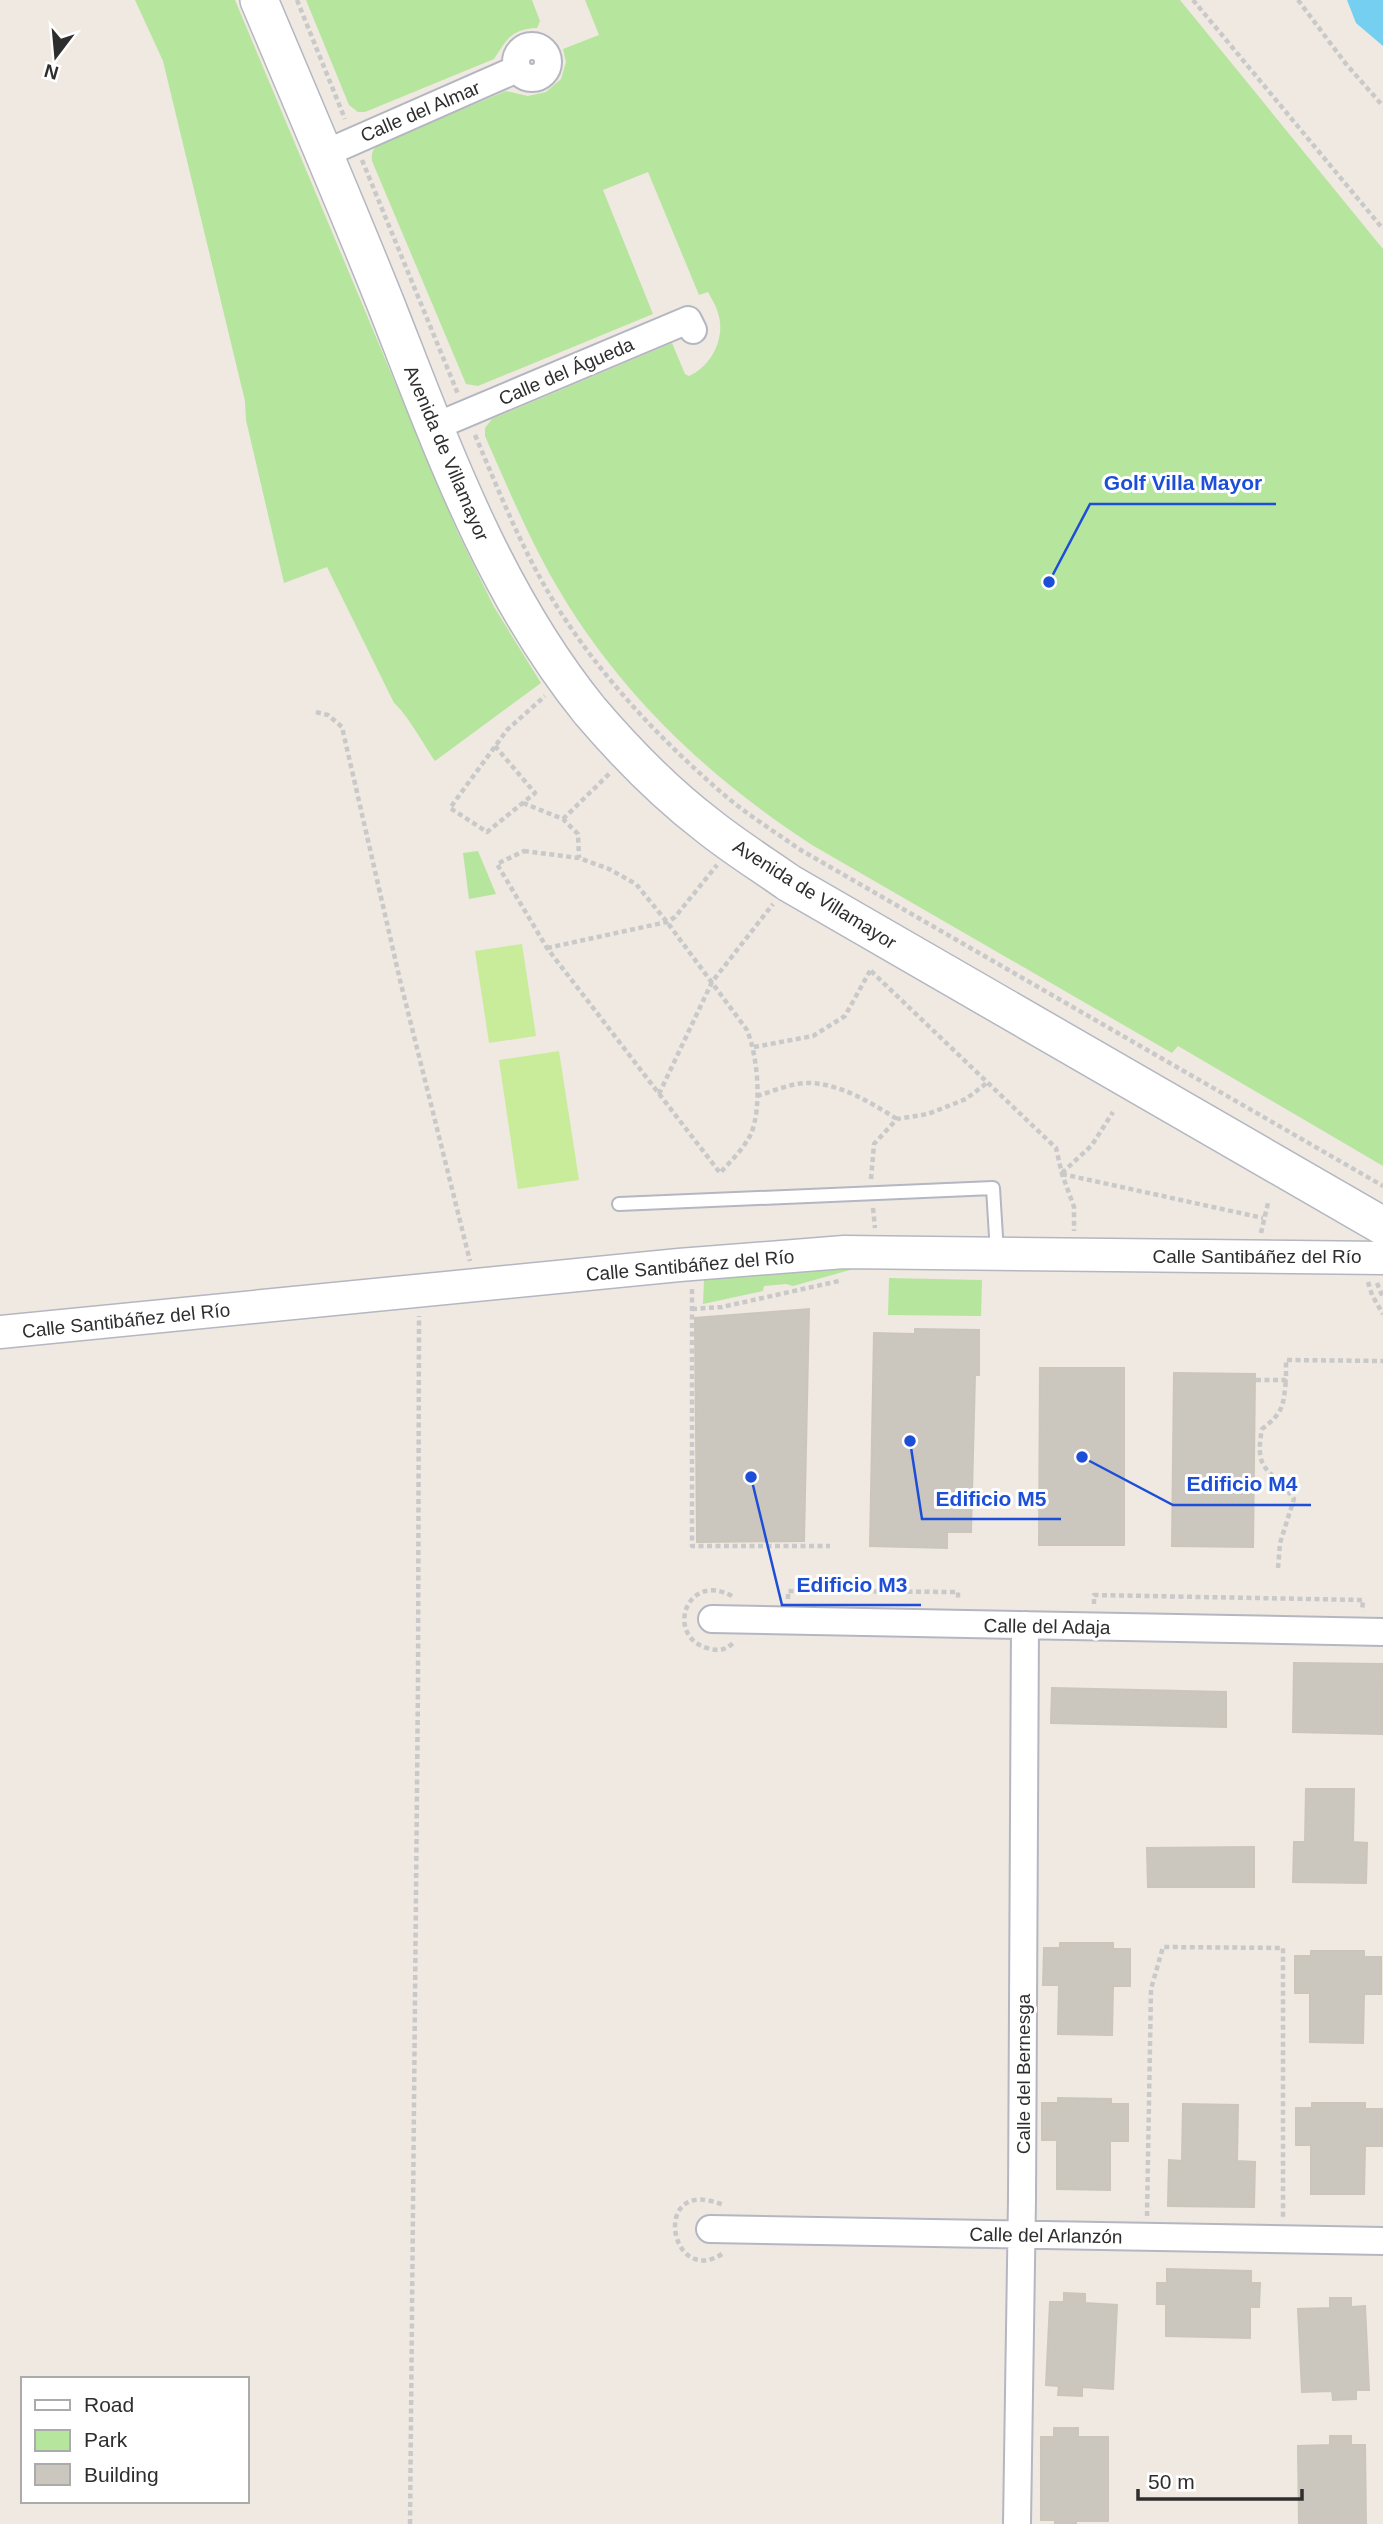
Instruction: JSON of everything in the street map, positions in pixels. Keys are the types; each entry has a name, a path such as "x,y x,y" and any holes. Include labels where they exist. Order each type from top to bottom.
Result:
{"main road":[{"name":"Avenida de Villamayor","path":"259,0 340,146"},
{"name":"Avenida de Villamayor","path":"284,0 340,146 408,295 452,419 498,568 540,642 590,711 643,769 707,825 789,883 1383,1226"},
{"name":"Avenida de Villamayor","path":"452,419 498,519 554,623 614,700 655,745 717,803 795,859 1383,1198"}],"street":[{"name":"Calle del Almar","path":"340,146 517,69"},
{"name":"Calle del Águeda","path":"452,419 688,320 693,330"},
{"name":"Calle Santibáñez del Río","path":"0,1332 844,1252 1383,1258"},
{"name":"Calle del Adaja","path":"712,1619 1025,1625 1373,1624"},
{"name":"Calle del Bernesga","path":"1017,2524 1022,2235 1025,1625"},
{"name":"Calle del Arlanzón","path":"719,2238 1022,2235 1383,2241"}],"lane":[{"path":"619,1204 993,1188 997,1254"}],"path":[{"path":"296,0 340,146 452,419 509,515 562,615 610,681 662,738 724,795 799,849 1383,1186"},
{"path":"1193,0 1383,229"},
{"path":"1298,0 1346,64 1383,106"},
{"path":"495,746 535,793 487,832 450,808 495,746 507,730 551,690"},
{"path":"316,712 328,715 342,727 400,979 476,1285"},
{"path":"563,819 617,766"},
{"path":"522,803 563,819 578,834 579,858"},
{"path":"524,851 579,858 609,869 636,884 747,1030 754,1047 756,1113 750,1134 720,1173 547,948 497,864 524,851"},
{"path":"547,948 667,922 675,917 721,860"},
{"path":"659,1094 712,982 778,897"},
{"path":"754,1047 813,1036 845,1016 875,964"},
{"path":"871,971 1056,1148 1074,1207 1075,1238"},
{"path":"876,1236 871,1169 874,1144 897,1119 928,1114 956,1104 988,1082"},
{"path":"757,1096 810,1083 833,1087 858,1096 897,1119"},
{"path":"1062,1174 1092,1145 1113,1112"},
{"path":"1062,1174 1263,1218"},
{"path":"1260,1241 1268,1202"},
{"path":"692,1278 692,1546 830,1546"},
{"path":"692,1309 722,1307 849,1278"},
{"path":"1378,1289 1383,1298"},
{"path":"410,2524 421,1291"},
{"path":"1278,1568 1280,1543 1294,1499 1288,1490 1270,1476 1261,1462 1259,1441 1262,1429 1278,1416 1283,1406 1286,1360 1383,1361"},
{"path":"1256,1380 1286,1380"},
{"path":"736,1640 729,1647 717,1651 700,1646 688,1634 684,1622 690,1600 700,1592 720,1590 739,1602"},
{"path":"788,1607 788,1591 958,1592 958,1609"},
{"path":"1094,1612 1094,1595 1363,1600 1373,1624"},
{"path":"1146,2224 1151,1989 1163,1948 1283,1948 1283,2227"},
{"path":"719,2238 718,2257 708,2260 690,2256 680,2247 674,2234 675,2222 679,2211 687,2203 697,2199 723,2204 729,2210"}],"green space":[{"path":"135,0 235,0 458,533 494,607 541,683 435,761 394,703 327,567 284,583 246,420 245,401 163,61"},
{"path":"306,0 532,0 540,21 537,28 521,30 511,36 494,59 365,112 358,112 349,105"},
{"path":"585,0 1180,0 1383,249 1383,1166 1178,1046 1172,1053 812,845 739,793 673,734 642,702 586,633 530,537 485,436 485,428 492,419 672,343 685,374 689,376 704,365 715,350 720,332 716,307 708,292 699,295 648,172 603,190 653,314 478,386 466,384 372,161 374,149 384,142 506,91 528,96 546,92 561,79 566,62 563,49 599,35"},
{"path":"478,851 496,894 469,899 463,853"},
{"path":"522,944 536,1036 489,1043 475,951"},
{"path":"559,1051 579,1180 518,1189 499,1060"},
{"path":"857,1268 793,1286 764,1286 763,1291 703,1304 704,1280 811,1269"},
{"path":"889,1278 982,1280 981,1316 888,1315"}],"water":[{"path":"1347,0 1383,0 1383,46 1356,23"}],"building":[{"path":"809,1309 804,1541 697,1542 695,1318"},
{"path":"915,1329 979,1330 979,1375 975,1375 971,1532 947,1532 947,1548 870,1546 874,1333 915,1334"},
{"path":"1040,1368 1124,1368 1124,1545 1039,1545"},
{"path":"1174,1373 1255,1374 1253,1547 1172,1546"},
{"path":"1294,1663 1383,1664 1382,1734 1293,1732"},
{"path":"1052,1688 1226,1692 1226,1727 1051,1723"},
{"path":"1306,1789 1354,1789 1353,1842 1367,1843 1366,1883 1293,1882 1294,1842 1305,1842"},
{"path":"1254,1847 1254,1887 1148,1887 1147,1848"},
{"path":"1060,1943 1113,1943 1113,1949 1130,1949 1130,1986 1113,1986 1112,2035 1058,2034 1059,1985 1043,1985 1044,1948 1060,1948"},
{"path":"1311,1951 1364,1951 1364,1957 1381,1957 1381,1994 1364,1994 1363,2043 1310,2042 1310,1993 1295,1993 1295,1956 1311,1956"},
{"path":"1058,2098 1111,2099 1111,2104 1128,2104 1128,2141 1110,2141 1110,2190 1057,2189 1057,2140 1042,2140 1042,2103 1058,2103"},
{"path":"1312,2103 1365,2103 1365,2109 1382,2109 1382,2146 1365,2146 1364,2194 1311,2194 1311,2145 1296,2145 1296,2108 1312,2108"},
{"path":"1183,2104 1238,2105 1237,2161 1255,2162 1254,2207 1168,2206 1169,2160 1182,2161"},
{"path":"1167,2269 1251,2271 1251,2283 1260,2283 1259,2307 1250,2307 1250,2338 1166,2336 1166,2304 1157,2304 1157,2283 1167,2283"},
{"path":"1064,2293 1085,2294 1085,2303 1117,2305 1113,2389 1082,2387 1082,2396 1058,2395 1059,2386 1046,2385 1050,2302 1064,2302"},
{"path":"1330,2298 1351,2298 1351,2307 1365,2306 1369,2390 1356,2390 1356,2399 1333,2400 1332,2391 1302,2392 1298,2309 1330,2308"},
{"path":"1054,2428 1078,2428 1078,2437 1108,2437 1108,2521 1055,2524 1055,2520 1041,2520 1041,2437 1054,2437"},
{"path":"1330,2436 1351,2436 1351,2445 1365,2445 1366,2524 1299,2524 1298,2446 1330,2445"}],"place":[{"name":"Golf Villa Mayor","path":"1049,582"},
{"name":"Edificio M5","path":"910,1441"},
{"name":"Edificio M4","path":"1082,1457"},
{"name":"Edificio M3","path":"751,1477"}]}
